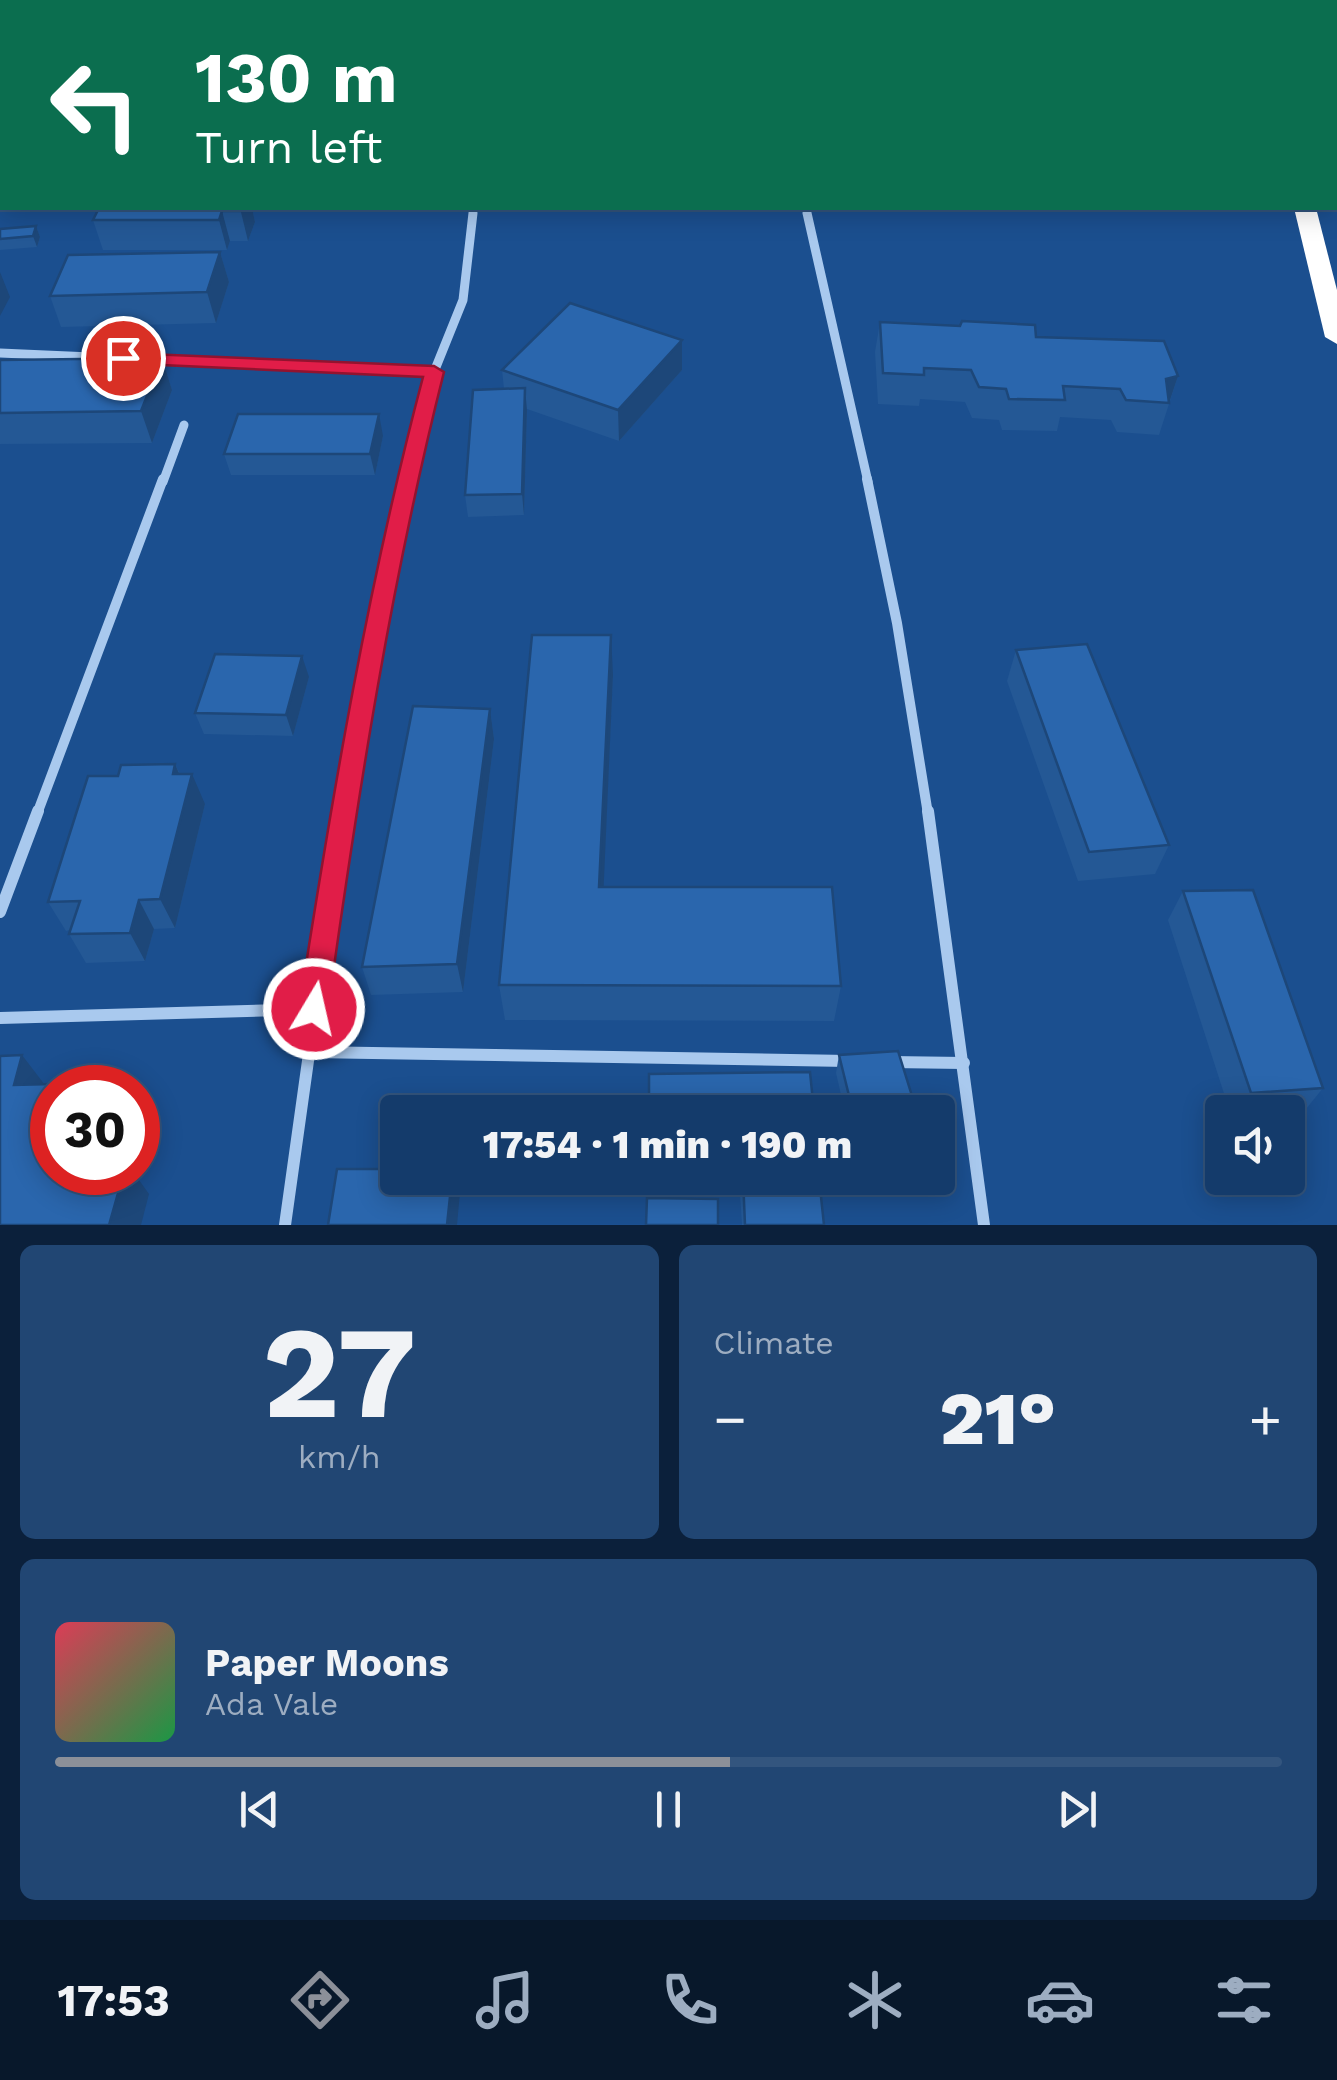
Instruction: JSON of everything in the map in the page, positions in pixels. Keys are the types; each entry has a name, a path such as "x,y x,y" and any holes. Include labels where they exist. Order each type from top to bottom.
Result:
{"highway":[{"path":"1305,210 1337,337"}],"street":[{"path":"284,1225 346,792 407,475 434,372 464,300 474,210"},
{"path":"806,210 826,315 860,446 897,620 964,1063 984,1225"},
{"path":"0,353 434,372"},
{"path":"0,912 184,425"},
{"path":"0,1018 314,1009"},
{"path":"311,1052 964,1063"}],"building":[{"path":"98,210 241,210 222,211 219,220 93,220"},
{"path":"36,226 33,236 0,239 0,229"},
{"path":"220,252 207,292 50,296 68,255"},
{"path":"570,303 682,340 618,410 502,370"},
{"path":"962,321 1035,325 1036,337 1164,341 1178,376 1166,379 1169,403 1126,400 1120,389 1063,386 1065,400 1009,399 1006,389 979,387 971,370 924,368 924,375 883,373 880,322 960,326"},
{"path":"162,358 141,411 0,413 0,360"},
{"path":"525,388 522,494 465,495 473,390"},
{"path":"238,414 379,414 370,454 224,454"},
{"path":"532,635 611,635 599,887 832,887 841,986 499,985"},
{"path":"1087,644 1169,845 1089,852 1016,650"},
{"path":"215,654 302,656 286,715 195,713"},
{"path":"413,706 490,709 457,964 362,967"},
{"path":"175,764 173,774 192,774 160,899 139,900 130,933 69,934 80,901 48,902 88,776 118,776 121,765"},
{"path":"1253,890 1323,1088 1251,1093 1183,891"},
{"path":"898,1051 912,1095 849,1095 839,1055"},
{"path":"22,1055 14,1085 30,1085 30,1195 117,1195 109,1225 0,1225 0,1056"},
{"path":"810,1072 812,1095 649,1095 649,1074"},
{"path":"337,1169 380,1169 380,1195 450,1195 447,1225 328,1225"},
{"path":"744,1195 821,1195 824,1225 745,1225"},
{"path":"647,1198 718,1199 718,1225 646,1225"}],"route":[{"path":"123,358 434,372 407,475 343,811 314,1009"}]}
